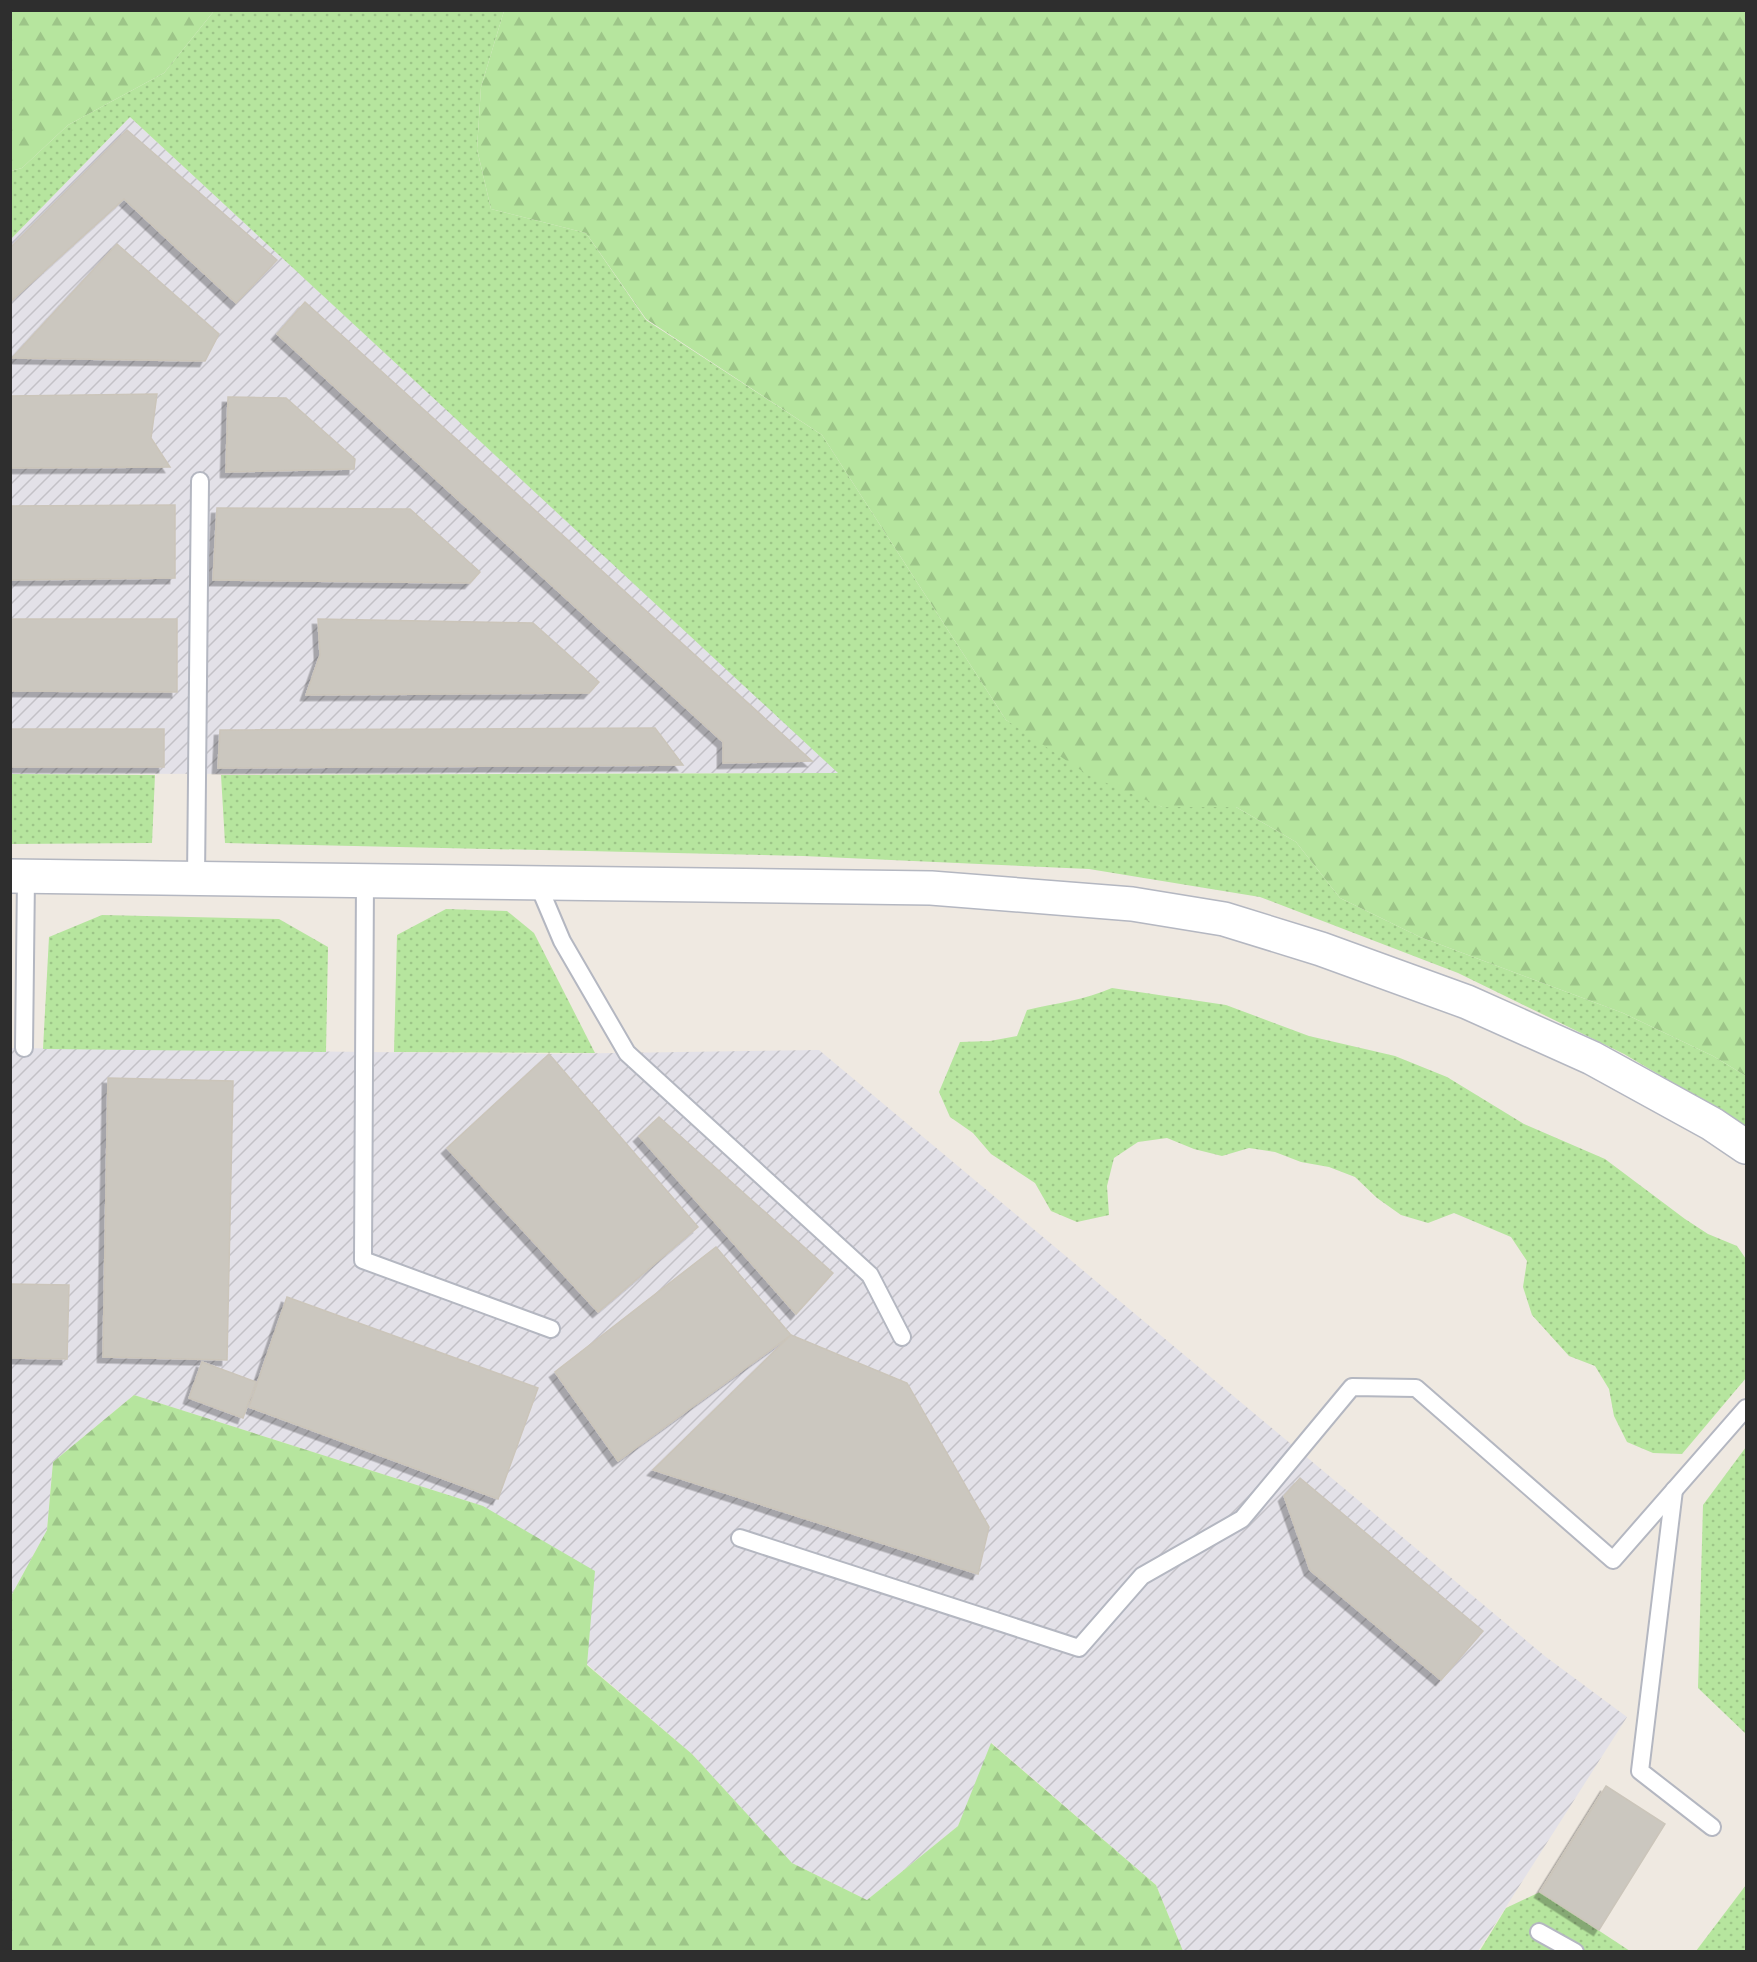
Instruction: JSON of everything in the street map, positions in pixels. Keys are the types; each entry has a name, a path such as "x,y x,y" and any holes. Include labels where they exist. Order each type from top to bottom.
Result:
{"street":[{"path":"18,877 365,879 931,888 1132,904 1224,919 1321,949 1467,1002 1592,1058 1712,1124 1746,1147"}],"lane":[{"path":"196,878 200,481"},
{"path":"18,877 24,1048"},
{"path":"365,879 363,1260 551,1329"},
{"path":"537,882 562,941 627,1053 870,1275 902,1337"},
{"path":"741,1538 1079,1648 1142,1576 1242,1519 1352,1388 1416,1388 1612,1560 1746,1408"},
{"path":"1674,1490 1640,1771 1712,1827"},
{"path":"1539,1932 1575,1952"}],"shaded area":[{"path":"130,117 839,773 11,774 11,239"},
{"path":"11,1048 549,1054 819,1050 1546,1657 1627,1717 1478,1951 1183,1951 1156,1885 992,1743 958,1826 867,1900 792,1863 692,1754 587,1664 483,1506 134,1395 53,1462 47,1530 11,1596"}],"green space":[{"path":"11,10 214,11 164,73 68,125 22,168 11,171"},
{"path":"214,11 504,11 481,87 477,149 491,209 586,233 646,320 822,435 1006,720 1162,807 1236,807 1296,842 1340,898 1420,937 1623,1013 1713,1056 1746,1076 1746,1126 1624,1054 1458,973 1260,897 1089,869 803,856 225,843 221,775 838,773 130,117 11,239 11,171 22,168 68,125 164,73"},
{"path":"504,11 1746,11 1746,1076 1713,1056 1623,1013 1420,937 1340,898 1296,842 1236,807 1162,807 1088,775 1006,720 822,435 646,319 586,233 491,209 477,149 481,87"},
{"path":"11,774 155,775 152,843 11,844"},
{"path":"446,909 507,911 534,933 595,1053 394,1052 397,935"},
{"path":"102,915 279,919 328,947 326,1052 43,1049 49,937"},
{"path":"1112,988 1226,1005 1309,1036 1395,1056 1447,1077 1524,1124 1605,1159 1685,1219 1708,1234 1737,1246 1746,1259 1746,1378 1682,1454 1653,1453 1627,1442 1614,1416 1609,1389 1595,1366 1569,1356 1532,1315 1523,1287 1527,1261 1511,1237 1454,1213 1428,1223 1401,1215 1377,1198 1355,1177 1275,1152 1249,1148 1222,1156 1194,1149 1167,1138 1138,1142 1114,1158 1107,1186 1109,1215 1077,1222 1051,1211 1035,1183 991,1154 973,1133 950,1117 939,1092 960,1042 990,1041 1017,1036 1027,1010 1081,998"},
{"path":"134,1395 483,1506 595,1571 587,1665 692,1754 792,1863 867,1900 958,1826 991,1743 1156,1885 1183,1951 11,1951 11,1596 47,1530 53,1462"},
{"path":"1746,1447 1746,1734 1698,1688 1703,1505"},
{"path":"1746,1885 1746,1951 1696,1951"},
{"path":"1540,1892 1630,1951 1479,1952 1506,1908"}],"building":[{"path":"127,130 277,260 236,303 124,199 10,302 10,248"},
{"path":"117,244 219,334 205,361 12,358"},
{"path":"305,302 812,761 723,763 723,742 277,334"},
{"path":"157,394 151,438 170,467 10,468 10,396"},
{"path":"228,397 286,398 355,459 354,469 226,472"},
{"path":"175,505 175,578 10,580 10,506"},
{"path":"217,508 410,509 480,572 470,583 213,580"},
{"path":"10,619 177,619 177,692 10,691"},
{"path":"318,619 533,623 599,682 589,693 306,695 320,655"},
{"path":"655,728 683,765 218,768 220,730"},
{"path":"10,729 164,729 164,767 10,767"},
{"path":"549,1054 698,1227 598,1312 447,1148"},
{"path":"108,1078 233,1081 227,1360 103,1357"},
{"path":"659,1117 833,1273 796,1314 639,1136"},
{"path":"716,1247 791,1335 618,1461 555,1372"},
{"path":"10,1284 69,1285 67,1359 10,1358"},
{"path":"287,1297 538,1388 498,1499 249,1407"},
{"path":"791,1335 907,1383 989,1527 978,1574 653,1470"},
{"path":"202,1362 256,1382 243,1418 189,1398"},
{"path":"1300,1478 1483,1631 1441,1680 1310,1570 1284,1496"},
{"path":"1606,1786 1665,1824 1599,1930 1540,1892"}]}
